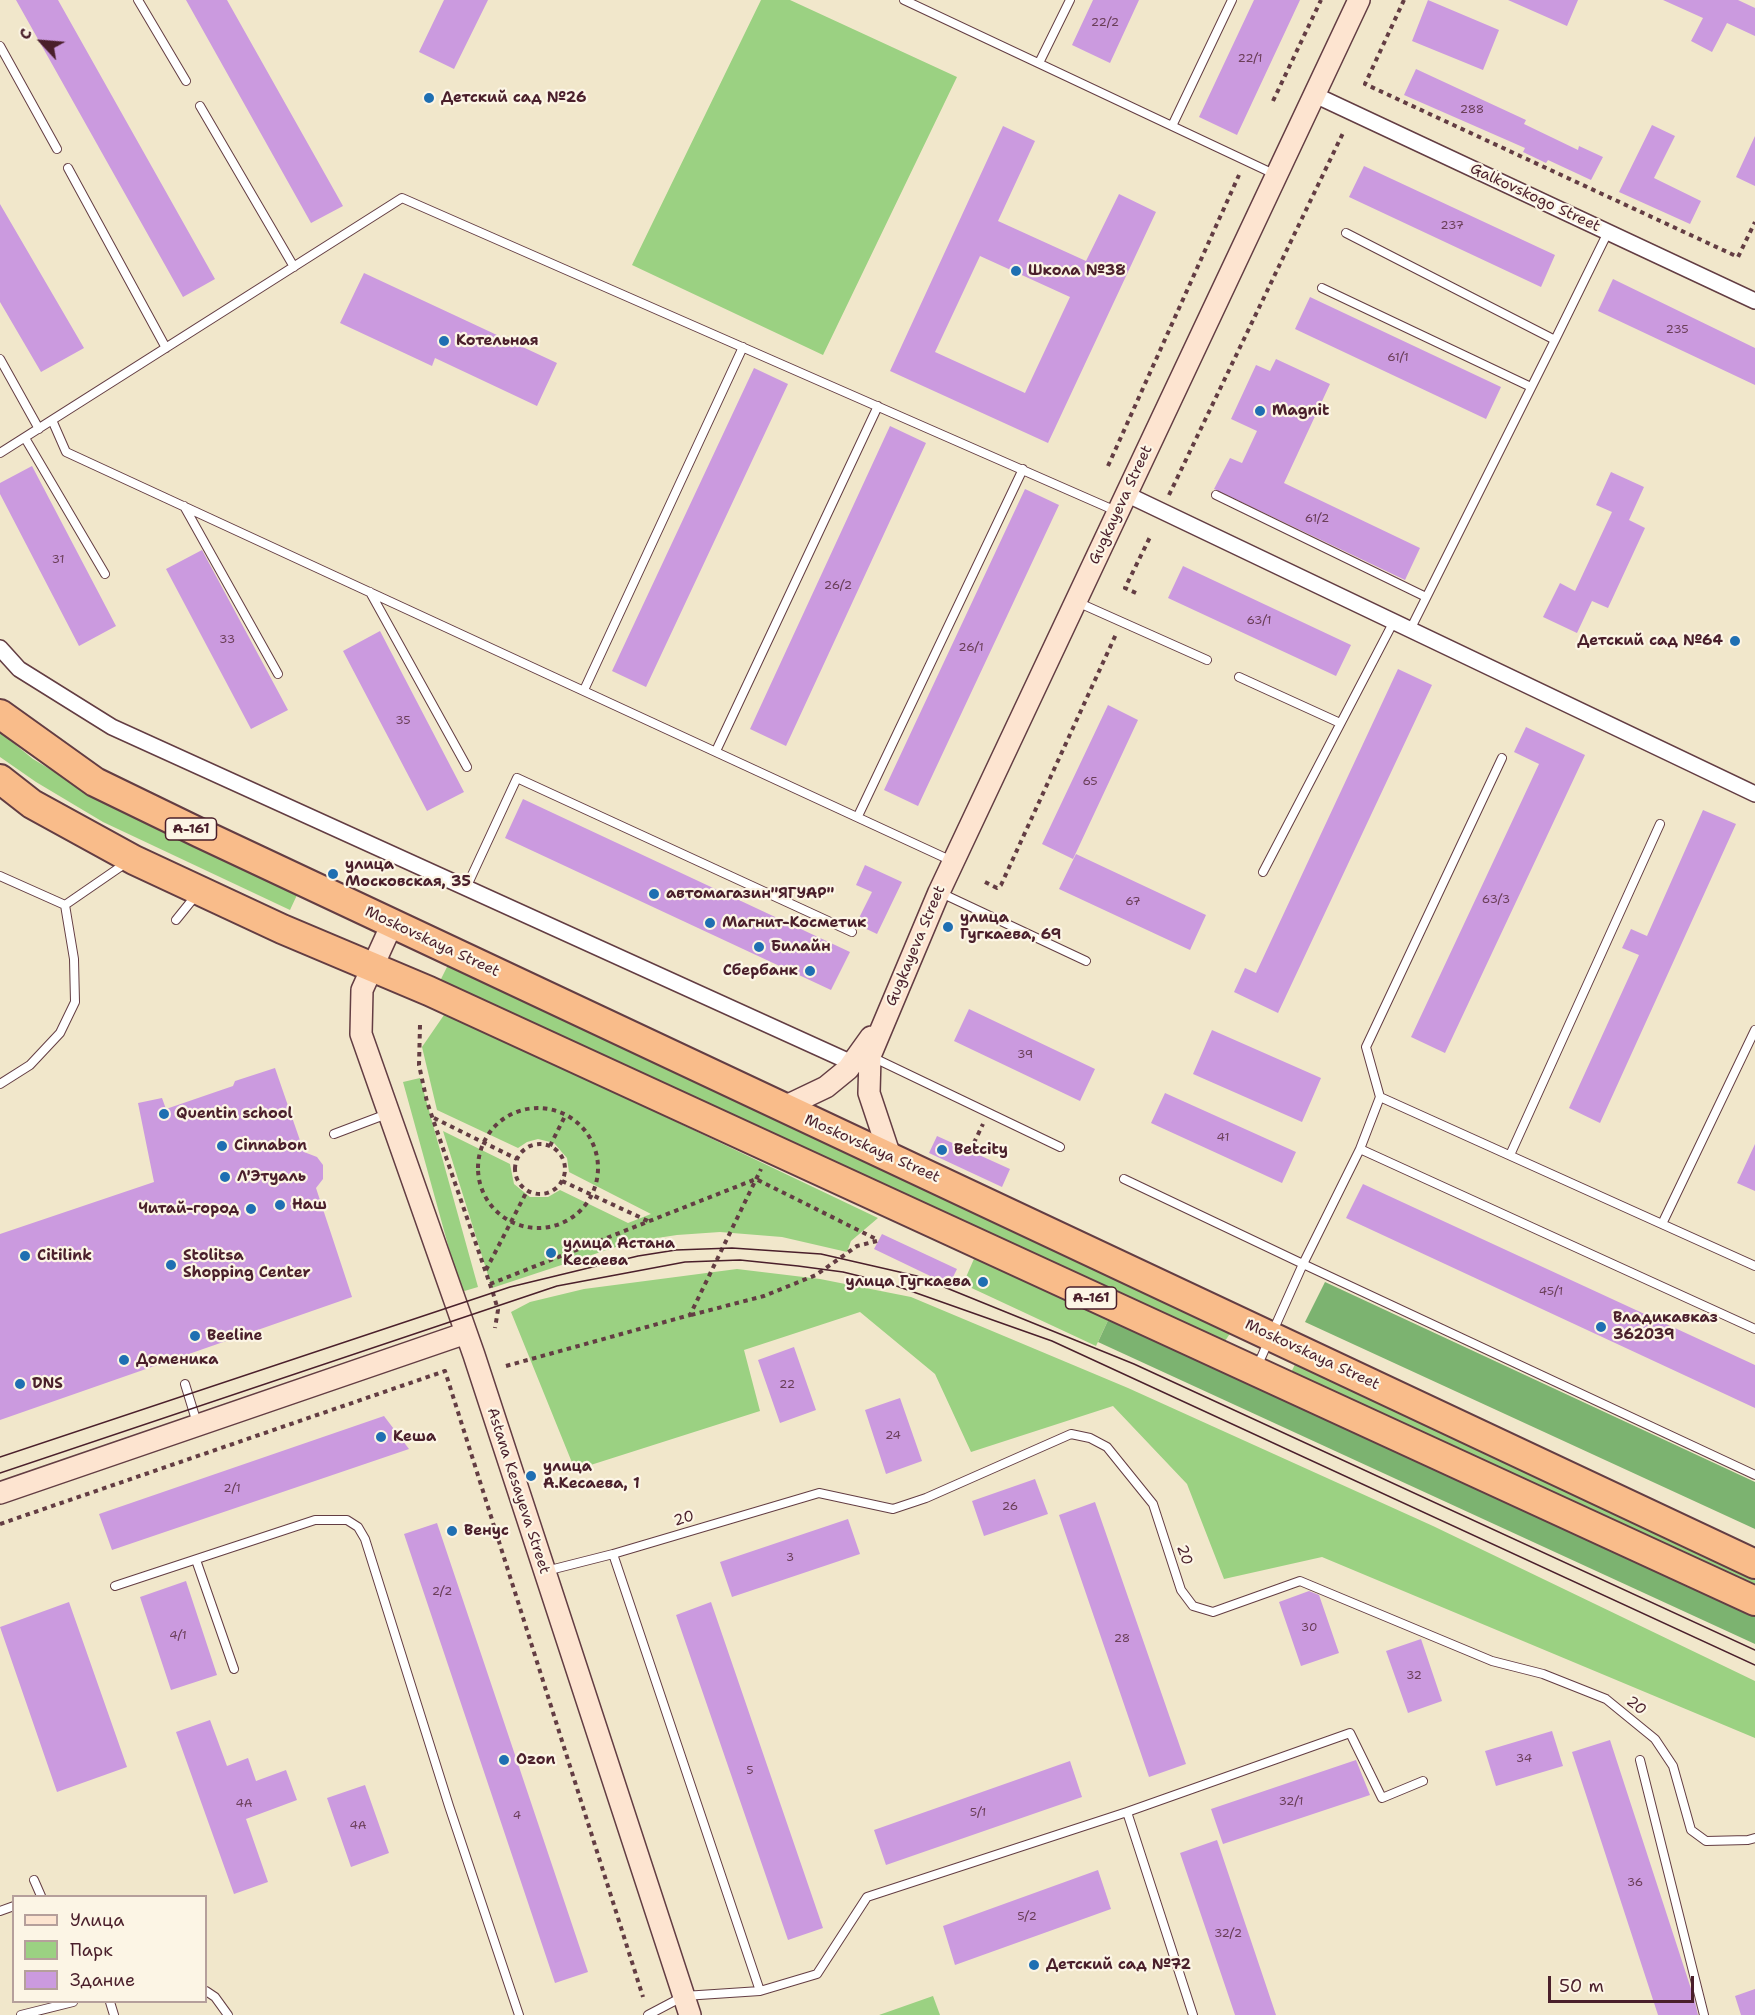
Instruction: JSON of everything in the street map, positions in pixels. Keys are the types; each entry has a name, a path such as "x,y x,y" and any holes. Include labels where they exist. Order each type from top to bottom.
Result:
{"highway":[{"name":"Moskovskaya Street","path":"0,714 95,782 782,1108 890,1156 1755,1564"},
{"name":"А-161","path":"0,779 32,804 134,860 771,1148 1755,1602"}],"street":[{"name":"Gugkayeva Street","path":"782,1108 826,1087 861,1060 888,1012 939,892 1359,0"},
{"name":"Galkovskogo Street","path":"1315,95 1754,298"},
{"path":"1122,503 1394,620 1755,794"},
{"path":"0,648 19,669 112,727 465,889 861,1060 868,1093 890,1156"},
{"path":"373,968 392,924"},
{"name":"Astana Kesayeva Street","path":"373,968 362,990 361,1034 466,1333 687,2006"},
{"path":"0,1493 198,1427 466,1333"}],"lane":[{"path":"138,0 186,81"},
{"path":"1039,63 1070,0"},
{"path":"1172,126 1232,0"},
{"path":"910,1 1276,175"},
{"path":"0,46 57,149"},
{"path":"200,106 294,267"},
{"path":"68,168 166,348"},
{"path":"0,453 402,198 1023,469 1122,503"},
{"path":"1346,232 1555,340"},
{"path":"1411,628 1608,232"},
{"path":"1322,288 1531,387"},
{"path":"584,690 743,347"},
{"path":"0,358 39,429"},
{"path":"716,751 878,406"},
{"path":"51,420 66,452 954,861"},
{"path":"25,438 105,574"},
{"path":"858,816 1023,469"},
{"path":"1216,495 1426,597"},
{"path":"184,506 278,674"},
{"path":"370,592 467,768"},
{"path":"1075,602 1207,660"},
{"path":"1263,872 1394,620"},
{"path":"1239,677 1340,723"},
{"path":"1255,1371 1360,1149 1380,1097 1366,1047 1502,759"},
{"path":"465,889 517,778 852,932"},
{"path":"1510,1155 1660,824"},
{"path":"66,905 121,865 134,860"},
{"path":"0,876 66,905"},
{"path":"176,920 200,890"},
{"path":"939,892 1086,961"},
{"path":"0,1084 30,1065 60,1033 75,1002 74,959 66,905"},
{"path":"1662,1224 1755,1030"},
{"path":"861,1060 989,1113 1060,1147"},
{"path":"1380,1097 1755,1266"},
{"path":"334,1134 389,1113"},
{"path":"1360,1149 1755,1329"},
{"path":"1124,1179 1755,1475"},
{"path":"185,1384 198,1427"},
{"name":"20","path":"545,1571 613,1554 819,1493 893,1509 926,1498 1071,1434 1090,1438 1107,1447 1153,1504 1181,1590 1193,1606 1213,1612 1300,1581 1492,1660 1543,1674 1606,1699 1655,1740 1667,1757 1672,1766 1691,1830 1706,1840 1755,1838"},
{"path":"115,1586 315,1520 347,1520 358,1527 365,1539 449,1806 519,2015"},
{"path":"613,1554 760,1991"},
{"path":"196,1560 234,1669"},
{"path":"648,2015 760,1991 817,1974 867,1897 1127,1812 1350,1733 1382,1798 1423,1781"},
{"path":"1640,1760 1704,2015"},
{"path":"1127,1812 1192,2015"},
{"path":"34,1880 41,1895"},
{"path":"207,1992 215,1997 228,2015"},
{"path":"21,2015 66,2003"}],"path":[{"path":"1273,101 1321,0"},
{"path":"1404,0 1365,84 1738,257 1755,222"},
{"path":"1169,495 1343,133"},
{"path":"1108,466 1239,175"},
{"path":"1136,593 1125,588 1151,535"},
{"path":"985,882 996,888 1001,885 1118,631"},
{"path":"420,1025 419,1065 434,1118 498,1310 495,1328"},
{"path":"547,1108 566,1114 581,1125 595,1149 599,1167 593,1194 574,1217 557,1226 538,1229 511,1222 494,1210 483,1193 478,1173 483,1143 494,1126 519,1111 547,1108"},
{"path":"970,1150 989,1113"},
{"path":"550,1146 566,1114"},
{"path":"434,1118 516,1159"},
{"path":"530,1145 550,1146 564,1161 562,1181 547,1194 527,1191 516,1177 516,1159 530,1145"},
{"path":"690,1315 771,1148"},
{"path":"490,1284 756,1179 878,1240 858,1246 816,1275 764,1296 506,1366"},
{"path":"562,1181 649,1221"},
{"path":"486,1271 527,1191"},
{"path":"0,1524 445,1371 643,1998"}],"green space":[{"path":"761,0 790,0 957,77 823,355 632,265"},
{"path":"0,732 33,759 113,807 297,895 290,910 103,822 36,782 0,757"},
{"path":"450,961 1233,1329 1225,1341 440,981"},
{"path":"450,1014 878,1218 851,1241 847,1252 782,1237 720,1232 677,1235 631,1242 492,1288 443,1131 510,1164 514,1184 530,1197 548,1197 560,1190 628,1223 651,1214 569,1172 567,1158 554,1143 538,1139 518,1148 437,1110 422,1047 444,1015"},
{"path":"420,1078 478,1287 461,1292 403,1082"},
{"path":"977,1252 1111,1314 1096,1346 963,1284"},
{"path":"737,1269 820,1279 911,1297 1128,1388 1433,1526 1755,1681 1755,1738 1322,1557 1224,1579 1187,1484 1113,1406 971,1452 935,1374 860,1312 744,1350 760,1411 575,1470 511,1312 530,1302 584,1289"},
{"path":"1325,1282 1755,1482 1755,1529 1305,1322"},
{"path":"1111,1314 1755,1611 1755,1644 1098,1342"},
{"path":"1297,1360 1755,1571 1755,1595 1288,1379"},
{"path":"933,1996 940,2015 879,2015"}],"building":[{"path":"16,0 58,0 215,279 183,297"},
{"path":"186,0 227,0 343,206 311,223"},
{"path":"444,0 488,0 454,69 419,52"},
{"path":"1093,0 1139,0 1110,63 1072,45"},
{"path":"1254,0 1300,0 1237,135 1199,117"},
{"path":"1428,0 1499,30 1483,70 1412,41"},
{"path":"1508,0 1578,0 1567,26"},
{"path":"1663,0 1738,0 1755,8 1755,36 1727,23 1712,52 1691,41 1703,18"},
{"path":"1416,69 1526,120 1524,124 1578,150 1579,146 1603,157 1591,180 1548,160 1546,163 1523,152 1525,148 1404,95"},
{"path":"1652,125 1675,136 1654,178 1701,201 1690,224 1619,192"},
{"path":"1003,126 1035,141 998,221 1086,261 1119,194 1156,212 1048,443 890,371","holes":["980,256 1070,297 1025,393 935,352"]},
{"path":"1755,136 1755,186 1736,177"},
{"path":"1364,166 1555,255 1541,287 1349,197"},
{"path":"0,204 84,348 41,372 0,302"},
{"name":"Котельная","path":"364,273 557,363 537,406 435,358 432,366 340,323"},
{"path":"1613,279 1755,348 1755,385 1598,311"},
{"path":"1310,297 1501,387 1486,419 1295,329"},
{"path":"1276,359 1330,384 1284,483 1420,548 1405,580 1214,489 1230,458 1242,463 1257,431 1231,419 1256,365 1270,371"},
{"path":"754,368 788,384 646,687 612,671"},
{"path":"890,426 926,443 786,746 750,729"},
{"path":"32,466 116,626 79,646 0,494 0,483"},
{"path":"1611,472 1644,487 1629,520 1645,528 1608,608 1592,601 1577,633 1543,617 1560,583 1575,591 1612,512 1596,505"},
{"path":"1025,489 1059,505 918,806 884,790"},
{"path":"202,550 288,710 251,729 166,569"},
{"path":"1183,566 1351,645 1336,676 1168,598"},
{"path":"380,631 464,792 427,811 343,651"},
{"path":"1398,669 1432,685 1278,1013 1234,992 1245,968 1256,973"},
{"path":"1108,705 1138,720 1073,859 1042,844"},
{"path":"1526,727 1585,755 1445,1053 1411,1037 1539,764 1514,752"},
{"path":"523,799 850,952 831,990 505,838"},
{"path":"1703,810 1736,824 1600,1123 1569,1108 1639,955 1622,948 1631,929 1647,936"},
{"path":"1076,854 1206,915 1190,950 1059,889"},
{"path":"865,865 902,882 877,934 856,924 872,892 856,885"},
{"path":"969,1009 1095,1069 1080,1101 954,1041"},
{"path":"1212,1030 1321,1078 1302,1122 1193,1074"},
{"name":"Stolitsa Shopping Center","path":"275,1068 304,1152 317,1157 323,1165 323,1179 316,1188 352,1297 0,1420 0,1234 154,1182 138,1103 162,1098 166,1109 233,1086 235,1081"},
{"path":"1165,1093 1296,1152 1282,1183 1151,1123"},
{"path":"937,1136 1010,1169 1002,1187 929,1153"},
{"path":"1755,1144 1755,1191 1737,1183"},
{"path":"1363,1184 1755,1365 1755,1408 1346,1218"},
{"path":"882,1234 957,1269 949,1285 874,1249"},
{"path":"794,1347 816,1410 780,1423 758,1360"},
{"path":"900,1398 922,1461 886,1474 865,1410"},
{"path":"384,1416 409,1449 112,1550 99,1514"},
{"path":"1035,1479 1048,1514 984,1536 972,1501"},
{"path":"1095,1502 1186,1764 1149,1777 1059,1515"},
{"path":"848,1519 860,1554 732,1597 720,1562"},
{"path":"437,1523 588,1972 555,1983 404,1534"},
{"path":"186,1581 217,1675 171,1690 140,1597"},
{"path":"1309,1591 1319,1595 1339,1653 1301,1666 1279,1602"},
{"path":"69,1602 127,1767 57,1792 0,1627"},
{"path":"711,1602 823,1928 788,1940 676,1615"},
{"path":"1421,1639 1442,1701 1408,1713 1386,1651"},
{"path":"210,1720 227,1766 248,1758 256,1781 286,1770 297,1800 246,1819 268,1882 234,1894 176,1732"},
{"path":"1552,1731 1563,1766 1496,1786 1485,1751"},
{"path":"1610,1740 1698,2015 1658,2015 1572,1752"},
{"path":"1356,1760 1370,1795 1223,1844 1211,1809"},
{"path":"1070,1761 1082,1797 886,1865 874,1830"},
{"path":"365,1785 389,1853 351,1867 327,1798"},
{"path":"1217,1840 1276,2015 1235,2015 1180,1853"},
{"path":"1098,1870 1111,1909 955,1965 943,1926"},
{"path":"1755,1989 1755,2015 1741,2015 1735,1996"}],"tram line":[{"path":"0,1457 510,1287 638,1256 676,1250 732,1248 821,1254 917,1276 1134,1364 1755,1650"},
{"path":"0,1473 557,1286 685,1262 740,1260 798,1266 843,1272 888,1283 1052,1341 1755,1665"}],"place":[{"name":"Детский сад №26","path":"429,98"},
{"name":"Школа №38","path":"1016,271"},
{"name":"Котельная","path":"444,341"},
{"name":"Magnit","path":"1260,411"},
{"name":"Детский сад №64","path":"1735,641"},
{"name":"улица Московская, 35","path":"333,874"},
{"name":"автомагазин\"ЯГУАР\"","path":"654,894"},
{"name":"Магнит-Косметик","path":"710,923"},
{"name":"улица Гугкаева, 69","path":"948,927"},
{"name":"Билайн","path":"759,947"},
{"name":"Сбербанк","path":"810,971"},
{"name":"Quentin school","path":"164,1114"},
{"name":"Cinnabon","path":"222,1146"},
{"name":"Betcity","path":"942,1150"},
{"name":"Л'Этуаль","path":"225,1177"},
{"name":"Наш","path":"280,1205"},
{"name":"Читай-город","path":"251,1209"},
{"name":"улица Астана Кесаева","path":"551,1253"},
{"name":"Citilink","path":"25,1256"},
{"name":"Stolitsa Shopping Center","path":"171,1265"},
{"name":"улица Гугкаева","path":"983,1282"},
{"name":"Владикавказ 362039","path":"1601,1327"},
{"name":"Beeline","path":"195,1336"},
{"name":"Доменика","path":"124,1360"},
{"name":"DNS","path":"20,1384"},
{"name":"Кеша","path":"381,1437"},
{"name":"улица А.Кесаева, 1","path":"531,1476"},
{"name":"Венус","path":"452,1531"},
{"name":"Ozon","path":"504,1760"},
{"name":"Детский сад №72","path":"1034,1965"}]}
